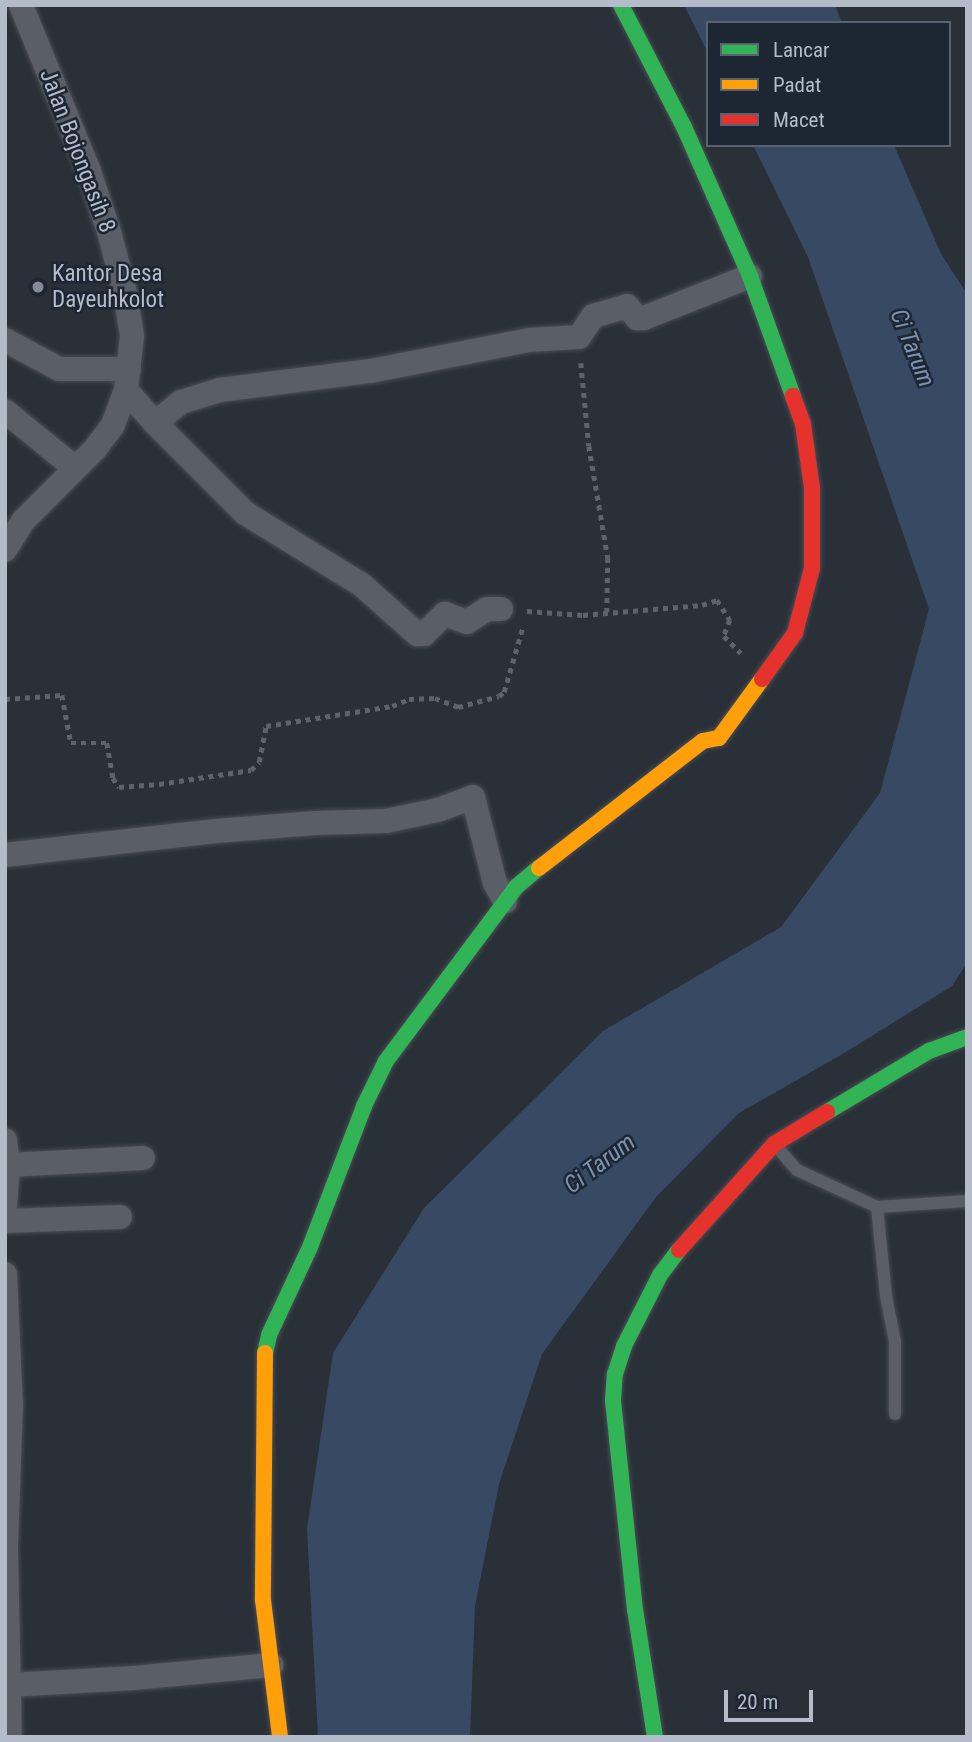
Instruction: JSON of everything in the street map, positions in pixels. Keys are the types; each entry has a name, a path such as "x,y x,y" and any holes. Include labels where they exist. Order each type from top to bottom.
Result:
{"street":[{"name":"Jalan Bojongasih 8","path":"5,550 23,521 95,449 113,425 128,379 130,323 110,234 89,171 21,5"},
{"path":"280,1737 263,1600 262,1363 269,1335 310,1247 364,1106 386,1061 516,887 578,835 704,741 719,737 795,633 812,568 812,488 803,424 750,276 684,127 621,5"},
{"path":"155,423 181,402 220,390 371,371 529,341 579,337 593,316 627,306 637,318 644,318 750,276"},
{"path":"5,340 60,369 128,379 155,423 245,513 362,585 417,634 424,634 445,614 467,622 487,609 501,609"},
{"path":"5,411 75,468"},
{"path":"5,855 216,831 315,823 386,821 438,810 473,797 495,883 505,901"},
{"path":"655,1737 635,1610 613,1400 615,1374 624,1346 660,1275 691,1233 774,1144 929,1051 967,1037"},
{"path":"5,1206 7,1153 143,1158"},
{"path":"5,1221 120,1217"},
{"path":"5,1274 11,1404 6,1581 10,1737"},
{"path":"8,1669 134,1678 271,1665"}],"lane":[{"path":"774,1144 797,1170 877,1207 967,1201"},
{"path":"877,1207 886,1296 895,1342 895,1414"}],"path":[{"path":"579,337 589,446 608,558 607,612"},
{"path":"5,699 62,695 71,743 107,743 113,778 119,787 251,770 259,762 267,726 392,706 409,699 435,698 458,707 499,696 504,692 527,611 575,615 702,605 717,600 730,620 723,632 731,646 772,668"}],"water":[{"path":"684,5 835,5 841,21 706,21 706,49"},
{"name":"Ci Tarum","path":"754,147 895,147 941,254 967,294 967,963 952,986 846,1052 739,1113 656,1197 542,1354 499,1484 475,1606 470,1737 318,1737 307,1529 333,1353 424,1208 603,1031 781,927 880,793 929,609 808,257"}],"traffic: fast":[{"path":"621,5 684,127 750,276 793,396"},
{"path":"265,1353 269,1335 310,1247 364,1106 386,1061 516,887 539,868"},
{"path":"827,1112 929,1051 967,1037"},
{"path":"655,1737 635,1610 613,1400 615,1374 624,1346 660,1275 679,1250"}],"traffic: slow":[{"path":"539,868 703,741 719,738 762,679"},
{"path":"265,1353 263,1600 280,1737"}],"traffic: jam":[{"path":"762,679 795,633 812,568 812,488 803,424 793,396"},
{"path":"679,1250 774,1144 827,1112"}],"place":[{"name":"Kantor Desa Dayeuhkolot","path":"38,287"}]}
